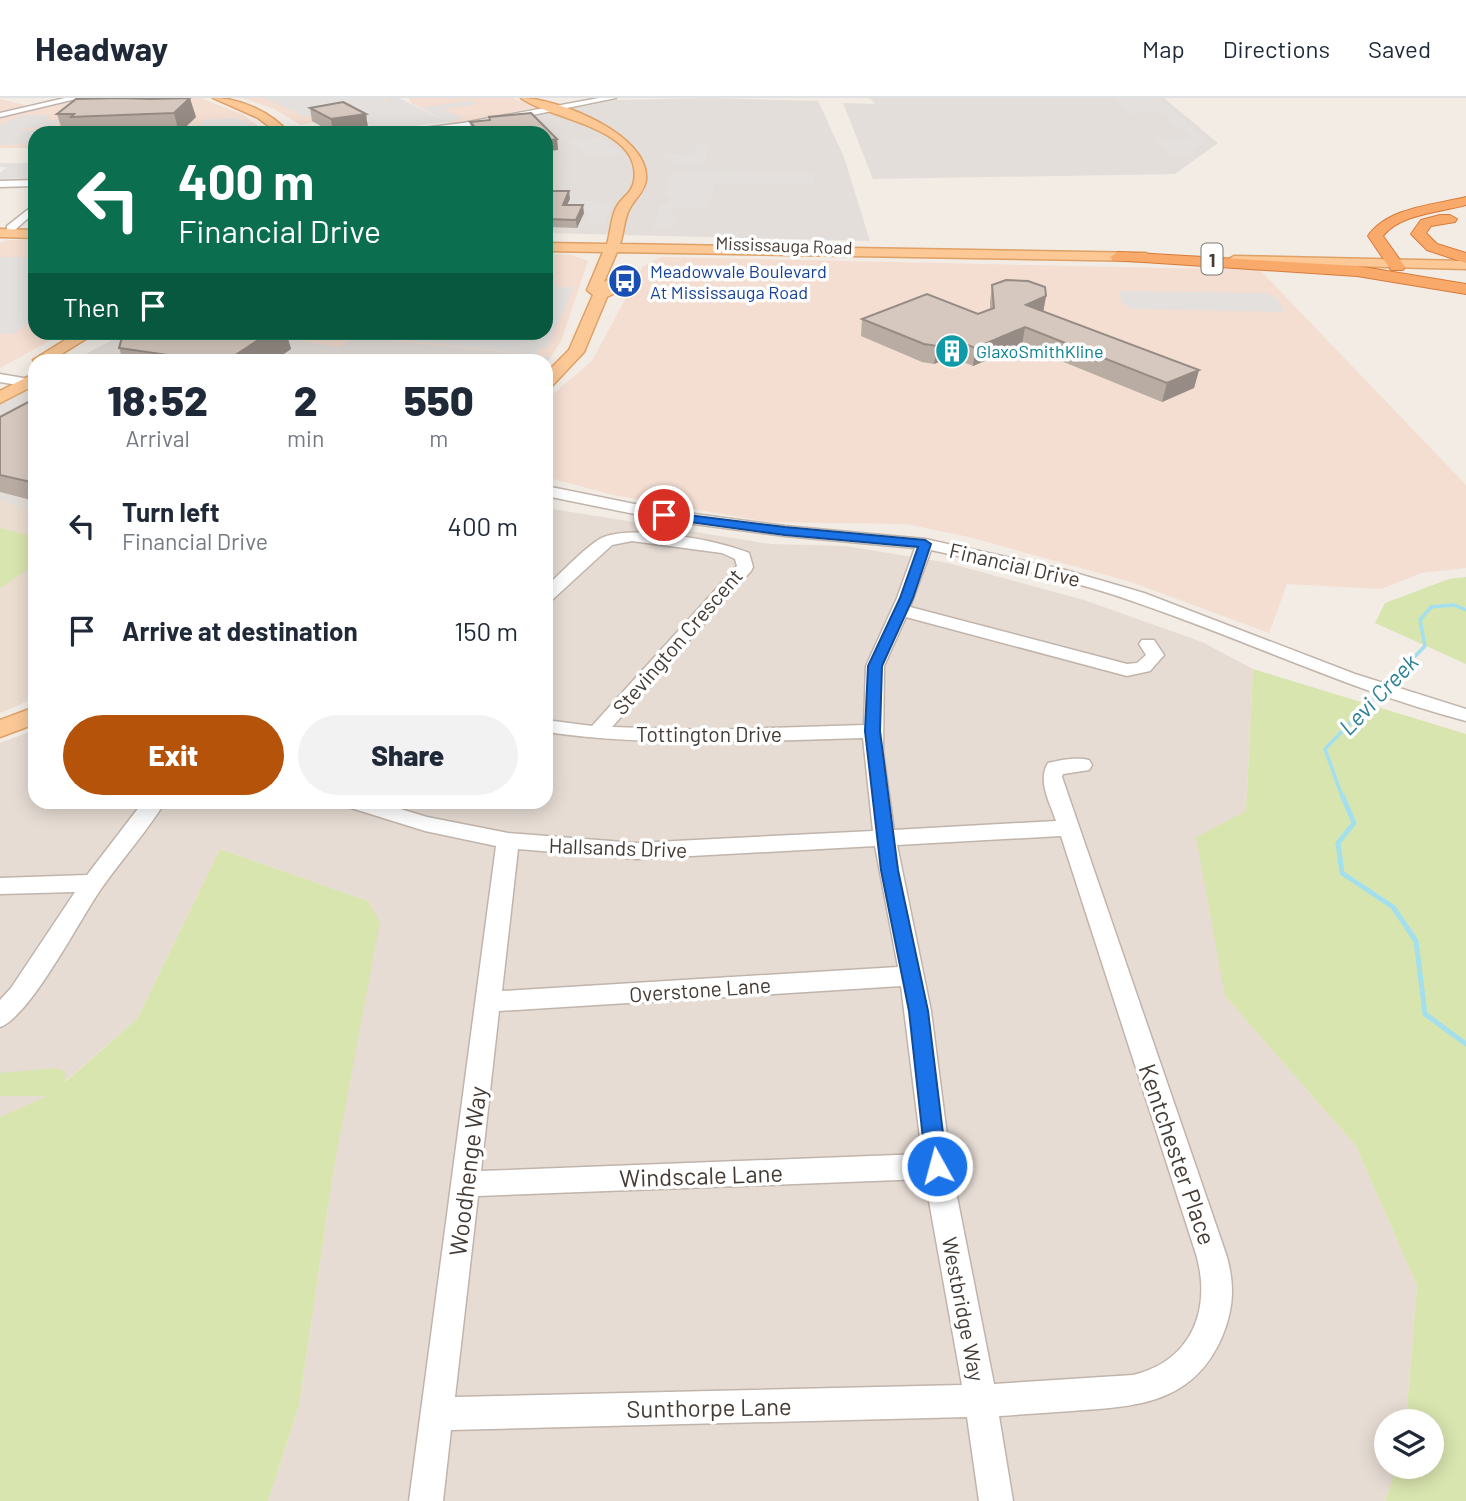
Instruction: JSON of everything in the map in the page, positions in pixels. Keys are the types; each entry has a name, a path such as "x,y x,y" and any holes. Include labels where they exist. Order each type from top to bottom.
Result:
{"highway":[{"path":"1394,265 1375,236 1377,229 1390,222 1466,201"},
{"path":"1466,219 1430,221 1422,225 1418,234 1432,247 1466,258"},
{"path":"1118,257 1357,271 1432,281 1466,289"}],"main road":[{"path":"218,98 254,111 277,126"},
{"path":"233,98 265,109 290,126"},
{"path":"526,98 555,108 622,139 632,148 642,168 639,184 631,201 624,205 619,223 618,250 608,291 601,294 576,352 553,375"},
{"path":"618,250 640,206 631,201"},
{"path":"571,243 606,234 619,223"},
{"path":"4,229 28,228"},
{"path":"4,229 28,233"},
{"path":"642,235 683,242"},
{"name":"Mississauga Road","path":"553,239 634,255 655,250 1023,254 1466,268"},
{"name":"Mississauga Road","path":"618,250 683,242 999,251 1023,254"},
{"path":"571,243 594,253 618,250"},
{"name":"Mississauga Road","path":"553,246 571,243"},
{"path":"55,354 87,340"},
{"path":"74,354 92,340"},
{"path":"3,381 28,368"},
{"path":"0,398 28,384"},
{"path":"0,729 28,718"}],"street":[{"path":"0,115 76,98"},
{"path":"460,126 612,98"},
{"path":"0,184 28,183"},
{"path":"4,229 28,212"},
{"path":"3,381 28,382"},
{"name":"Financial Drive","path":"553,492 664,515 785,531 925,544 993,557 1097,584 1348,678 1466,715"},
{"name":"Stevington Crescent","path":"553,590 607,541 619,537 632,536 725,550 743,556 746,567 597,733"},
{"name":"Westbridge Way","path":"925,544 875,666 873,752 890,870 912,976 937,1166 981,1401 996,1501"},
{"path":"900,610 1127,670 1141,669 1152,662 1155,655 1147,644"},
{"name":"Tottington Drive","path":"553,727 597,733 691,737 872,731"},
{"name":"Kentchester Place","path":"981,1401 1151,1389 1172,1376 1189,1360 1210,1330 1219,1296 1211,1254 1051,772 1061,766 1083,765"},
{"path":"0,1017 20,995 93,883 149,809"},
{"name":"Hallsands Drive","path":"377,809 425,824 508,841 575,848 664,851 1068,828"},
{"name":"Woodhenge Way","path":"426,1501 508,841"},
{"path":"0,886 93,883"},
{"name":"Overstone Lane","path":"488,1002 912,976"},
{"name":"Windscale Lane","path":"466,1184 937,1166"},
{"name":"Sunthorpe Lane","path":"437,1414 981,1401"}],"shaded area":[{"path":"92,98 200,98 242,114 258,126 28,126 28,148 0,148 0,99 24,105 20,109"},
{"path":"243,98 394,98 397,103 301,125 274,109"},
{"path":"264,98 383,98 383,101 390,101 386,98 399,98 446,121 421,107 472,101 479,104 443,109 463,118 448,122 413,126 371,126 364,122 369,120 354,107 307,117"},
{"path":"409,98 513,98 537,107 452,124 411,103"},
{"path":"710,98 818,101 844,157 870,241 553,233 553,126 479,126 616,100"},
{"path":"870,98 1164,98 1218,143 1175,174 873,179 843,103 875,104"},
{"path":"1159,98 1208,141 1193,147 1194,154 1172,156 1153,139 1191,137 1165,117 1169,116 1164,113 1138,111 1141,114 1130,114 1114,99"},
{"path":"22,115 46,115 50,116 45,121 61,120 51,126 28,126 16,130 28,130 28,144 0,145 0,125"},
{"path":"236,118 252,126 198,126 205,120"},
{"path":"602,137 612,144 592,148 613,146 623,154 587,156 568,141"},
{"path":"697,143 710,143 705,163 700,165 667,164 673,159 662,157 663,154 693,155"},
{"path":"0,163 28,163 28,178 0,179 0,173 7,167 0,167"},
{"path":"691,171 814,174 813,184 715,183 708,208 674,207 671,215 677,218 673,226 653,228 661,204 666,204 670,198 664,197 671,173"},
{"path":"579,200 598,201 597,204 613,202 604,225 586,224 590,212 565,212 569,204 578,204"},
{"path":"7,240 28,240 28,340 51,340 0,368 0,243"},
{"path":"553,254 572,255 588,261 562,339 553,354 522,354 387,340 553,340"},
{"path":"0,257 28,257 28,323 14,334 0,334"},
{"path":"661,257 1260,270 1466,485 1466,568 1421,573 1381,589 1287,584 1269,633 1131,582 969,537 906,524 768,522 613,495 553,479 553,394 592,361 643,266"},
{"path":"553,287 574,287 553,334"},
{"path":"1118,291 1264,293 1278,299 1284,312 1130,309 1129,306 1123,305"},
{"path":"113,340 293,340 340,347 353,340 387,340 522,354 86,354"},
{"path":"290,340 353,340 341,347"},
{"path":"405,340 551,340 547,348 540,348 537,354 528,354"},
{"path":"20,390 28,392 28,509 0,501 0,404"},
{"path":"0,501 28,509 28,701 0,713"},
{"path":"553,509 770,544 846,546 948,563 1084,600 1202,642 1253,669 1246,811 1225,996 1356,1146 1417,1286 1407,1409 1374,1409 1374,1479 1393,1479 1385,1501 268,1501 299,1406 334,1167 368,901 220,849 137,1019 48,1096 0,1117 0,743 28,733 28,809 553,809"}],"green space":[{"path":"0,528 28,535 28,570 0,588"},
{"path":"1466,577 1466,664 1375,623 1385,603 1449,579"},
{"path":"1253,669 1466,734 1466,1501 1385,1501 1393,1479 1444,1479 1444,1409 1407,1409 1417,1286 1356,1146 1225,996 1196,837 1246,811"},
{"path":"220,849 368,901 380,922 334,1167 299,1406 268,1501 0,1501 0,1117 47,1096 0,1096 0,1073 56,1068 66,1072 65,1082 137,1019"}],"building":[{"path":"190,98 174,113 71,117 74,114 57,114 76,99"},
{"path":"343,102 366,114 331,119 310,108"},
{"path":"531,113 544,126 474,126 470,122 490,120 489,117"},
{"path":"553,191 569,191 563,205 583,205 576,220 553,219"},
{"path":"1006,280 1028,281 1045,287 1046,296 1026,305 1199,370 1167,383 1025,327 975,348 953,339 937,346 924,344 862,319 927,294 978,314 994,308 992,285"},
{"path":"121,340 258,340 237,354 160,354 119,348"},
{"path":"28,402 28,481 0,475 0,417"}],"waterway":[{"name":"Levi Creek","path":"1343,799 1325,749 1425,646 1420,620 1431,607 1454,605 1466,610"},
{"name":"Levi Creek","path":"1343,797 1354,823 1338,843 1342,873 1393,907 1416,941 1425,1014 1466,1044"}],"place":[{"name":"Meadowvale Boulevard At Mississauga Road","path":"625,281"},
{"name":"GlaxoSmithKline","path":"952,351"}],"route":[{"path":"664,515 785,531 925,544 906,598 875,666 872,731 890,870 919,1011 937,1166"}]}
